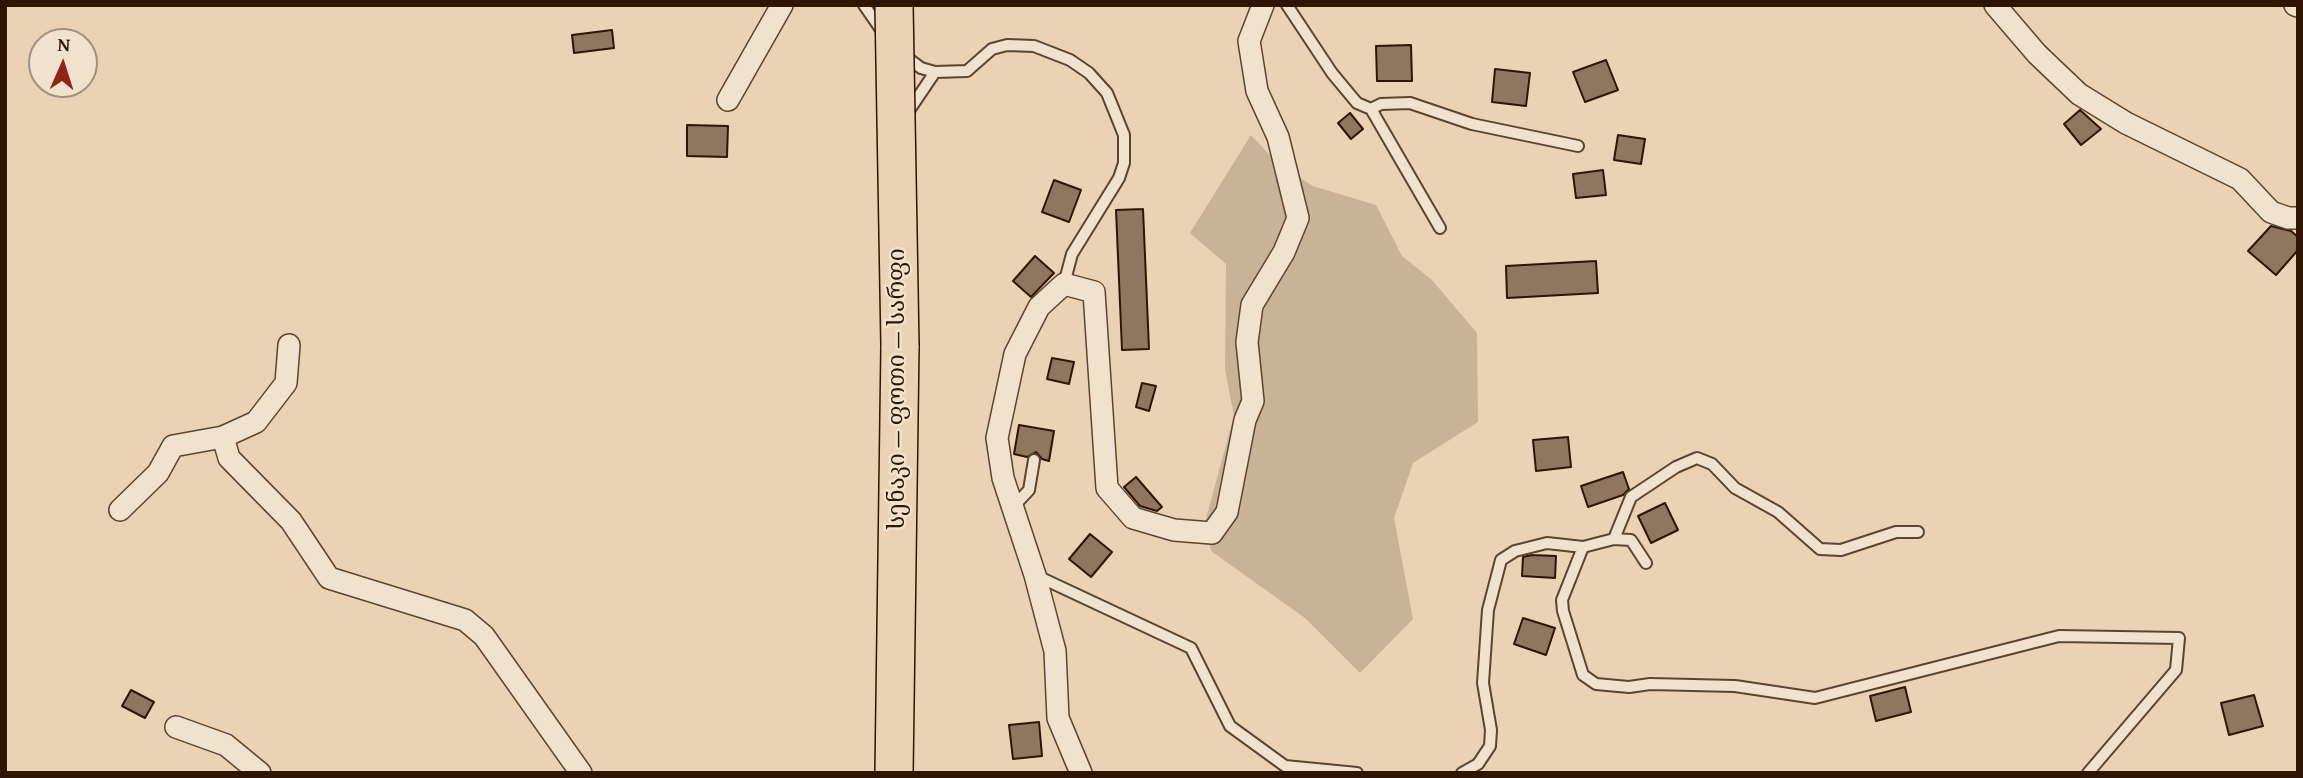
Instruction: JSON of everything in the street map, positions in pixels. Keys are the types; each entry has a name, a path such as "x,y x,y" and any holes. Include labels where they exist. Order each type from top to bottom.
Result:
{"highway":[{"name":"სენაკი — ფოთი — სარფი","path":"894,5 900,346 894,773"}],"street":[{"path":"728,100 782,5"},
{"path":"1081,773 1058,718 1055,651 1035,575 1003,478 997,438 1013,365 1040,307 1064,284 1094,292 1107,488 1133,519 1174,530 1212,533 1227,512 1245,420 1253,401 1247,341 1252,305 1284,252 1298,218 1278,137 1257,91 1249,41 1262,5"},
{"path":"1995,5 2037,54 2079,94 2126,123 2241,178 2271,212 2288,218 2298,218"},
{"path":"120,510 158,473 173,446 223,437 256,422 286,383 289,345"},
{"path":"223,437 229,457 291,521 329,578 465,620 484,636 581,773"},
{"path":"176,727 226,745 260,773"}],"lane":[{"path":"863,5 896,49 921,68 935,72 967,71 992,48 1007,45 1034,46 1070,60 1089,73 1107,93 1124,135 1124,163 1119,178 1072,254 1064,284"},
{"path":"1287,5 1332,73 1357,103 1371,108 1440,228"},
{"path":"887,121 906,115 935,72"},
{"path":"1371,108 1381,104 1410,103 1472,124 1578,146"},
{"path":"1614,539 1631,497 1676,467 1697,458 1712,464 1735,488 1778,512 1820,549 1841,550 1896,532 1918,532"},
{"path":"1013,507 1029,490 1034,460"},
{"path":"1462,773 1478,764 1490,746 1491,730 1483,683 1488,610 1501,560 1530,545 1547,543 1584,547 1614,539 1631,540 1646,563"},
{"path":"1584,547 1562,600 1583,675 1596,684 1629,687 1650,684 1735,686 1815,698 2059,636 2179,638 2176,670 2088,773"},
{"path":"1035,575 1191,648 1230,726 1285,766 1357,773"}],"shaded area":[{"path":"1251,135 1280,166 1313,186 1376,205 1402,256 1432,280 1477,333 1478,422 1413,463 1394,518 1413,619 1360,673 1305,618 1211,551 1205,522 1234,416 1225,370 1226,264 1190,233"}],"building":[{"path":"612,30 614,48 574,53 572,35"},
{"path":"1411,45 1412,81 1377,81 1376,46"},
{"path":"1606,60 1618,90 1585,102 1573,72"},
{"path":"1495,69 1530,73 1526,106 1492,102"},
{"path":"2080,110 2101,129 2081,145 2064,124"},
{"path":"1350,113 1363,129 1351,139 1338,123"},
{"path":"687,125 728,126 727,157 687,156"},
{"path":"1618,135 1645,139 1641,164 1614,160"},
{"path":"1603,170 1606,195 1576,198 1573,174"},
{"path":"1054,180 1081,190 1069,222 1042,212"},
{"path":"1143,209 1149,349 1122,350 1116,210"},
{"path":"2271,226 2291,231 2298,237 2298,250 2276,275 2248,251"},
{"path":"1035,256 1054,273 1031,297 1013,281"},
{"path":"1596,261 1598,293 1507,298 1506,266"},
{"path":"1052,358 1074,362 1069,384 1047,379"},
{"path":"1142,383 1156,386 1149,411 1136,407"},
{"path":"1019,425 1054,431 1049,461 1042,459 1036,452 1027,457 1014,454"},
{"path":"1568,437 1571,467 1536,471 1533,440"},
{"path":"1623,472 1629,489 1623,495 1588,507 1581,486"},
{"path":"1136,477 1162,507 1157,511 1140,506 1124,487"},
{"path":"1665,503 1678,530 1651,543 1638,516"},
{"path":"1090,534 1112,552 1091,577 1069,559"},
{"path":"1556,556 1555,578 1522,576 1523,557"},
{"path":"1523,618 1555,628 1546,655 1514,644"},
{"path":"1905,687 1911,712 1876,721 1870,696"},
{"path":"131,690 154,702 145,718 122,706"},
{"path":"2254,695 2263,726 2229,735 2221,703"},
{"path":"1039,722 1042,756 1013,759 1009,725"}]}
